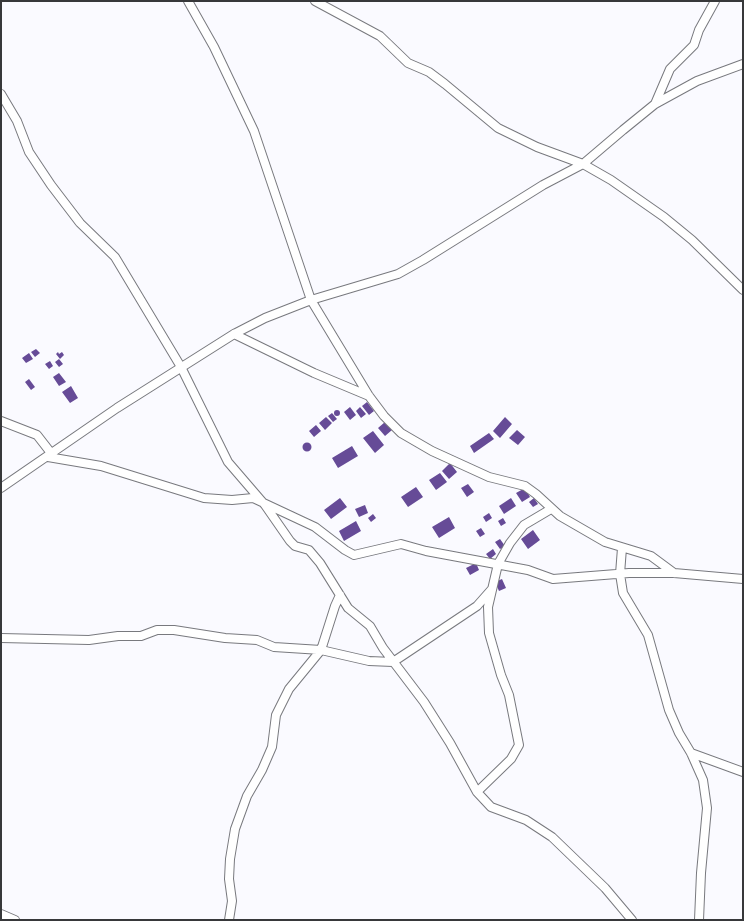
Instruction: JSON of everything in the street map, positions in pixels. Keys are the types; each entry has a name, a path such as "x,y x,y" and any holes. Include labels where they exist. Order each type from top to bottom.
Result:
{"street":[{"path":"188,1 214,47 254,131 311,300 384,416 401,433 432,451 489,477 525,486 560,516 606,542 651,556 674,573"},
{"path":"315,1 380,36 408,63 429,72 498,128 537,147 583,164 611,180 664,217 692,240 743,290"},
{"path":"656,104 670,69 694,45 699,30 715,1"},
{"path":"1,488 117,408 181,366 234,334 265,318 311,300 398,274 537,189 583,164 656,104 697,81 743,64"},
{"path":"1,94 17,121 29,152 80,223 116,257 181,366 228,462 265,505 290,541 296,546 309,550 320,563 348,608 370,626 393,662 439,725 477,792 491,807 526,820 552,837 605,888 632,920"},
{"path":"234,334 314,373 370,396"},
{"path":"1,421 37,435 49,455 101,466 204,498 232,500 248,498 315,527 354,555 401,544 426,551 528,570 552,579 620,574 674,573 743,578"},
{"path":"477,792 511,759 516,753 519,745 509,695 501,675 489,633 488,607 498,564 510,543 524,525 550,508"},
{"path":"622,548 620,574 623,593 648,635 669,710 703,780 707,808 701,873 699,920"},
{"path":"1,638 89,640 118,636 141,636 157,630 174,630 225,638 257,640 274,647 321,650 368,661 393,662 477,606 492,589"},
{"path":"229,920 232,901 229,879 230,859 234,829 246,796 262,770 272,747 276,715 289,689 321,650 340,595"},
{"path":"691,753 743,772"},
{"path":"1,914 15,920"}],"building":[{"path":"36,349 40,353 35,357 31,352"},
{"path":"58,352 59,354 62,352 64,355 60,359 56,354"},
{"path":"29,353 33,359 26,363 22,358"},
{"path":"59,359 63,364 59,367 55,362"},
{"path":"50,361 53,366 49,369 45,364"},
{"path":"59,373 66,382 59,386 53,377"},
{"path":"29,379 35,387 31,390 25,382"},
{"path":"71,386 78,398 70,403 62,392"},
{"path":"367,402 374,411 369,415 362,406"},
{"path":"350,407 356,415 350,420 344,412"},
{"path":"360,407 366,414 361,418 356,411"},
{"path":"337,410 340,413 337,416 334,413"},
{"path":"332,413 337,419 333,422 328,416"},
{"path":"326,417 332,423 325,430 319,423"},
{"path":"505,417 512,424 500,438 493,431"},
{"path":"385,422 392,430 385,436 378,428"},
{"path":"316,425 321,431 314,437 309,431"},
{"path":"517,430 525,437 518,445 509,438"},
{"path":"373,431 384,445 375,453 363,438"},
{"path":"489,433 494,439 474,453 470,446"},
{"path":"305,443 309,443 311,447 309,451 305,451 303,449 303,445"},
{"path":"352,446 358,456 338,468 332,458"},
{"path":"450,463 457,472 449,479 442,471"},
{"path":"440,473 447,482 436,490 429,480"},
{"path":"468,484 474,492 467,497 461,488"},
{"path":"416,487 423,497 408,507 401,497"},
{"path":"525,488 530,497 522,502 516,493"},
{"path":"340,498 347,507 331,519 324,510"},
{"path":"511,498 516,506 504,514 499,506"},
{"path":"534,498 538,504 533,507 529,502"},
{"path":"365,505 368,513 359,517 355,509"},
{"path":"489,513 492,518 486,522 483,517"},
{"path":"373,514 376,518 371,522 368,518"},
{"path":"449,517 455,528 439,538 432,527"},
{"path":"503,518 506,523 501,526 498,521"},
{"path":"356,521 361,531 344,541 339,531"},
{"path":"481,528 485,534 480,537 476,531"},
{"path":"533,530 540,540 528,549 521,539"},
{"path":"500,539 505,546 500,549 495,542"},
{"path":"493,549 496,554 490,559 486,554"},
{"path":"476,563 479,570 470,575 466,568"},
{"path":"502,579 506,588 499,591 495,582"}]}
